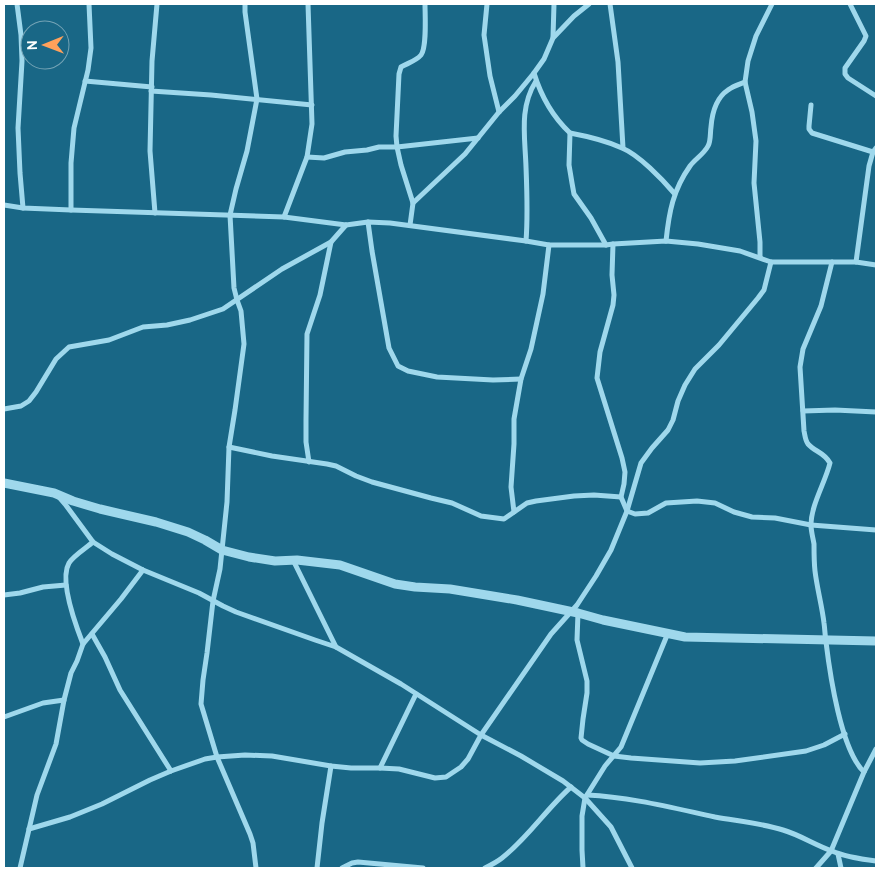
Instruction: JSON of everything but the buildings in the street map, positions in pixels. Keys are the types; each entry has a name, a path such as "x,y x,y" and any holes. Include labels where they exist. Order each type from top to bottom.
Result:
{"street":[{"path":"17,4 22,61 18,128 23,208"},
{"path":"71,210 71,163 74,128 91,48 89,4"},
{"path":"154,213 150,151 152,61 157,4"},
{"path":"245,4 257,99 247,151 230,215 234,288 241,311 244,344 229,447 228,502 220,569 213,601 201,704 217,757 250,834 256,868"},
{"path":"284,217 307,158 312,124 308,4"},
{"path":"410,225 413,203 397,147 399,74 401,67 416,60 423,53 425,4"},
{"path":"487,4 484,35 498,112"},
{"path":"553,38 554,4"},
{"path":"413,203 465,154 498,112 515,96 534,73 544,59 553,38 574,16 589,4"},
{"path":"610,4 618,62 623,148"},
{"path":"760,257 754,183 756,141 745,82 748,61 756,36 772,4"},
{"path":"850,4 866,36 845,68 845,74 860,87 876,96"},
{"path":"534,73 546,102 561,125 570,133 583,135 623,148 645,164 674,193"},
{"path":"526,241 528,214 524,117 530,90 536,81"},
{"path":"85,82 312,105"},
{"path":"666,241 674,193 688,170 709,144 714,110 720,98 728,90 745,82"},
{"path":"812,105 809,126 812,133 874,150 868,166 856,262"},
{"path":"570,133 569,165 574,194 591,218 606,245"},
{"path":"307,158 324,158 345,152 478,138"},
{"path":"4,205 23,208 284,217 346,225 368,222 410,225 549,245 606,245 666,241 740,251 771,262 856,262 876,265"},
{"path":"368,222 389,348 398,366 408,371 437,377 493,380 521,379"},
{"path":"4,409 21,406 29,401 56,359 69,347 109,340 144,327 190,320 223,309 282,269 331,242 346,225"},
{"path":"309,462 306,442 307,334 320,295 331,242"},
{"path":"613,244 613,305 600,352 597,378 622,458 625,472 621,497 627,511 635,514 648,513 666,503 697,501 715,503 734,512 752,517 775,518 811,525 876,530"},
{"path":"514,512 511,488 514,419 521,379 531,349 543,294 549,245"},
{"path":"29,829 70,817 171,771 205,759 217,757 272,756 331,766 399,769 435,778 446,777 461,767 551,634 574,613 610,550 627,511 642,463 668,430 685,385 695,369 718,345 764,290 771,262"},
{"path":"832,262 821,306 803,349 800,367 806,440 808,444 826,457 830,463 814,510 811,525 815,572 825,625 825,640 836,702 845,734 853,757 858,767 864,772"},
{"path":"803,410 876,412"},
{"path":"229,447 336,466 364,479 452,503 481,516 504,520 527,504 536,502 574,496 621,497"},
{"path":"4,483 54,493 100,509 156,522 188,532 222,550 249,557 275,561 293,560 340,565 395,584 450,589 547,606 685,637 876,641"},
{"path":"54,493 65,504 93,542 112,554 143,570 199,593 236,612 336,647 401,684 481,735 562,780 586,797 611,827 632,868"},
{"path":"82,644 70,604 66,585 66,573 70,561 93,542"},
{"path":"293,560 336,647"},
{"path":"20,868 37,795 56,744 64,700 82,644 143,570"},
{"path":"4,596 43,587 66,585"},
{"path":"574,613 577,640 587,681 581,738 588,744 614,756 700,763 735,761 806,750 824,745 845,734"},
{"path":"584,868 582,816 586,797 596,779 621,747 626,737 668,632"},
{"path":"92,634 120,690 171,771"},
{"path":"380,768 416,694"},
{"path":"4,717 43,704 64,700"},
{"path":"816,868 831,851 864,772 876,749"},
{"path":"317,868 331,766"},
{"path":"486,868 502,858 518,844 571,787"},
{"path":"586,797 602,796 648,802 765,826 783,830 838,854 876,861"},
{"path":"838,854 841,868"},
{"path":"342,868 358,862 423,868"}]}
